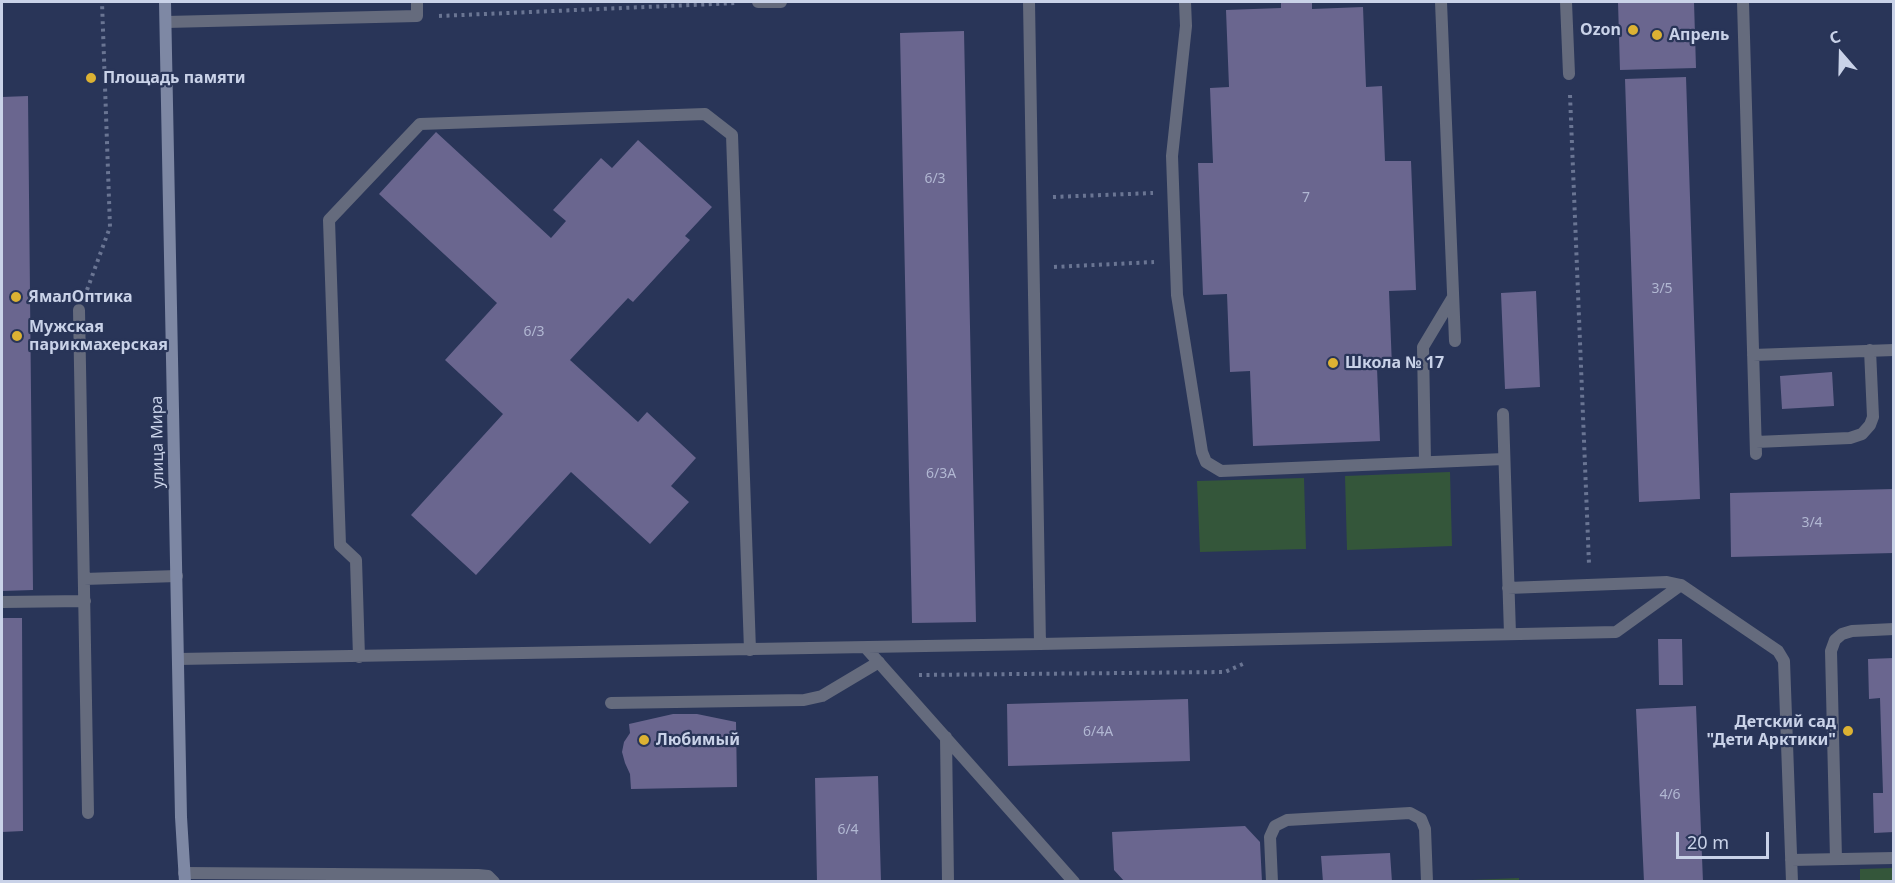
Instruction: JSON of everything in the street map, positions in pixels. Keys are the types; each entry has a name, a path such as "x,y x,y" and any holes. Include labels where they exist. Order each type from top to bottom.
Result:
{"street":[{"name":"улица Мира","path":"165,2 181,817 185,877"}],"lane":[{"path":"166,22 417,16 417,2"},
{"path":"758,2 781,2"},
{"path":"1029,2 1040,644"},
{"path":"1185,2 1186,26 1172,156 1176,261 1179,309 1202,452 1206,462 1221,471 1504,459"},
{"path":"1441,2 1455,341"},
{"path":"1566,2 1569,74"},
{"path":"1743,2 1756,448 1850,438 1862,434 1870,425 1873,417 1870,350"},
{"path":"359,657 356,560 340,545 328,220 420,124 705,114 732,135 750,650"},
{"path":"1425,462 1423,347 1453,297"},
{"path":"79,310 88,813"},
{"path":"1754,355 1893,350"},
{"path":"1503,414 1510,634"},
{"path":"84,579 177,576"},
{"path":"1508,588 1667,582 1681,585 1778,651 1784,662 1792,882"},
{"path":"178,659 866,648 1616,632 1681,585"},
{"path":"2,602 85,602"},
{"path":"1836,860 1831,651 1835,640 1842,634 1852,631 1893,629"},
{"path":"866,648 1074,882"},
{"path":"611,703 804,700 822,696 879,662"},
{"path":"946,737 948,882"},
{"path":"1272,882 1270,837 1275,825 1287,820 1410,813 1421,819 1425,829 1427,882"},
{"path":"1791,861 1893,858"},
{"path":"185,877 478,875 488,876 494,882"}],"path":[{"path":"79,310 110,227 102,2"},
{"path":"417,16 758,2"},
{"path":"1569,74 1589,585"},
{"path":"1031,198 1173,192"},
{"path":"1033,268 1176,261"}],"green space":[{"path":"1450,472 1452,546 1347,550 1345,476"},
{"path":"1304,478 1306,549 1200,552 1197,481"},
{"path":"1893,868 1893,881 1860,881 1860,869"},
{"path":"1519,878 1519,881 1449,881"}],"building":[{"path":"1281,2 1312,2 1312,9 1363,7 1366,87 1382,86 1385,161 1411,161 1416,290 1389,291 1392,367 1377,368 1380,441 1253,446 1250,371 1230,372 1227,294 1203,295 1198,163 1213,163 1210,88 1229,87 1226,10 1281,8"},
{"name":"Апрель","path":"1618,2 1694,2 1696,68 1620,70"},
{"path":"964,31 976,622 912,623 900,33"},
{"path":"1686,77 1700,499 1639,502 1625,79"},
{"path":"28,96 33,590 2,591 2,97"},
{"path":"436,132 551,238 566,221 553,210 601,158 612,168 638,140 712,207 685,236 690,240 633,302 628,298 570,360 638,422 647,412 696,458 671,486 689,502 650,544 571,472 476,575 411,515 503,414 445,360 497,303 379,194"},
{"path":"1536,291 1540,387 1505,389 1501,293"},
{"path":"1832,372 1834,406 1782,409 1780,376"},
{"path":"1894,489 1894,553 1731,557 1730,493"},
{"path":"2,618 22,618 23,831 2,832"},
{"path":"1658,639 1682,639 1683,685 1659,685"},
{"path":"1894,658 1894,832 1874,833 1873,793 1883,793 1880,698 1869,699 1868,659"},
{"path":"1188,699 1190,761 1008,766 1007,704"},
{"path":"1696,706 1703,882 1644,882 1636,709"},
{"path":"673,714 697,714 736,722 737,787 631,789 630,774 622,752 624,742 630,733 629,724"},
{"path":"878,776 881,882 817,882 815,778"},
{"path":"1245,826 1260,842 1262,882 1125,882 1114,870 1112,832"},
{"path":"1390,853 1392,882 1323,882 1321,856"}],"place":[{"name":"Ozon","path":"1633,30"},
{"name":"Апрель","path":"1657,35"},
{"name":"Площадь памяти","path":"91,78"},
{"name":"ЯмалОптика","path":"16,297"},
{"name":"Мужская парикмахерская","path":"17,336"},
{"name":"Школа № 17","path":"1333,363"},
{"name":"Детский сад \"Дети Арктики\"","path":"1848,731"},
{"name":"Любимый","path":"644,740"}]}
